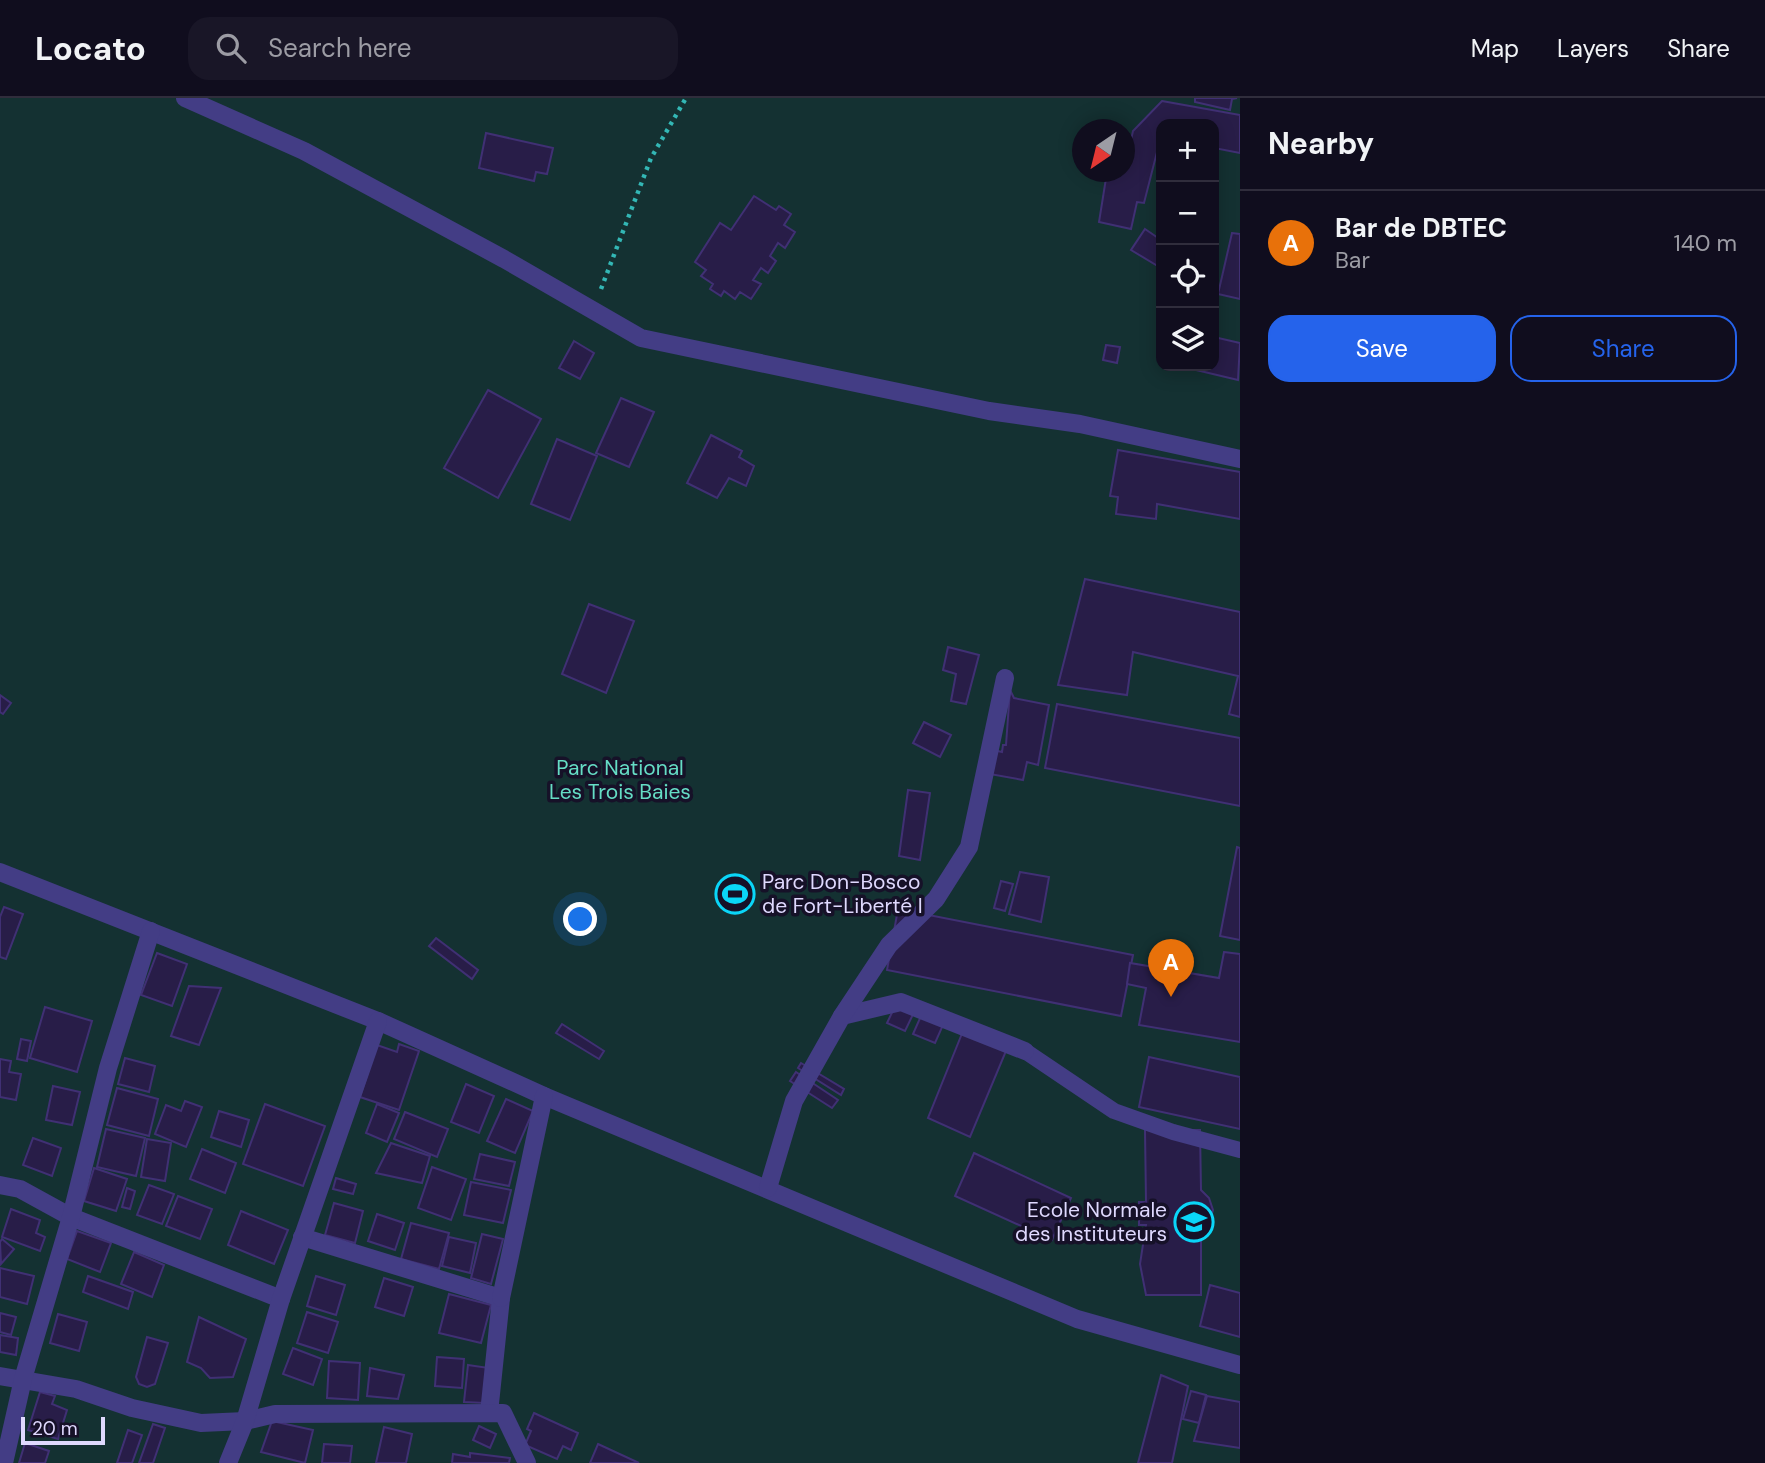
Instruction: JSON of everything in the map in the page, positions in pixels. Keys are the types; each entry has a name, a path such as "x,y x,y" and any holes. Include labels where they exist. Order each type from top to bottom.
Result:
{"street":[{"path":"185,98 304,151 641,338 989,411 1080,425 1240,459"},
{"path":"768,1188 794,1101 842,1016 889,946 936,899 969,846 1005,678"},
{"path":"0,872 378,1021 544,1096 1077,1319 1240,1365"},
{"path":"4,1463 23,1379 71,1217 108,1068 151,931"},
{"path":"842,1016 901,1002 1025,1051"},
{"path":"228,1463 245,1421 281,1299 378,1021"},
{"path":"489,1413 501,1298 544,1096"},
{"path":"0,1185 20,1189 71,1217 281,1299"},
{"path":"302,1237 501,1298"},
{"path":"0,1376 76,1389 132,1408 201,1423 245,1421 275,1414 503,1413 527,1463"}],"lane":[{"path":"1025,1051 1114,1111 1173,1132 1240,1150"}],"path":[{"path":"593,310 651,158 686,98"}],"green space":[{"name":"Parc National Les Trois Baies","path":"0,98 1240,98 1240,1463 0,1463"}],"building":[{"path":"1195,98 1237,98 1232,99 1230,110 1195,102"},
{"path":"1162,101 1240,115 1240,153 1219,149 1219,119 1156,119 1156,156 1144,203 1137,202 1131,229 1099,222 1105,182 1135,182 1135,129"},
{"path":"486,133 553,148 547,174 536,172 534,181 479,168"},
{"path":"754,196 776,210 779,206 791,214 784,225 795,232 785,248 778,243 770,256 776,261 768,273 761,268 753,280 761,284 751,299 740,292 735,299 724,291 721,296 710,289 713,284 701,276 706,270 695,262 720,223 731,230"},
{"path":"1145,229 1156,237 1156,265 1131,250"},
{"path":"1232,233 1240,234 1240,299 1219,294"},
{"path":"1219,338 1240,343 1238,380 1200,371 1219,371"},
{"path":"574,341 594,353 580,379 559,368"},
{"path":"1106,345 1120,347 1117,363 1103,360"},
{"path":"488,390 541,419 498,498 444,468"},
{"path":"621,398 654,412 629,467 596,453"},
{"path":"711,435 742,451 739,457 754,466 746,486 729,478 717,498 687,483"},
{"path":"557,439 597,456 570,520 531,504"},
{"path":"1118,450 1240,472 1240,519 1157,504 1156,519 1116,514 1118,497 1110,496"},
{"path":"1085,579 1240,612 1240,717 1229,714 1238,676 1133,652 1127,695 1058,685"},
{"path":"589,604 634,621 606,693 562,674"},
{"path":"948,647 979,655 966,704 951,701 956,674 943,670"},
{"path":"1010,690 1014,698 1049,705 1038,765 1027,762 1023,780 984,773 989,749 1002,752 1003,745 1006,745"},
{"path":"0,695 11,703 3,714 0,712"},
{"path":"1057,704 1240,738 1240,806 1045,768"},
{"path":"924,722 951,735 940,757 913,743"},
{"path":"908,790 930,793 920,860 899,856"},
{"path":"1237,847 1240,848 1240,940 1220,936"},
{"path":"1020,872 1049,877 1041,922 1009,914"},
{"path":"1001,881 1013,884 1005,911 994,908"},
{"path":"4,907 23,914 6,959 0,957 0,917"},
{"path":"898,909 1133,955 1121,1016 887,970"},
{"path":"436,938 478,970 472,979 429,946"},
{"path":"1224,952 1240,954 1240,1042 1139,1025 1146,988 1127,984 1130,963 1219,978"},
{"path":"157,953 187,964 172,1006 141,995"},
{"path":"189,986 221,988 199,1045 171,1036"},
{"path":"899,998 917,1006 905,1031 887,1023"},
{"path":"45,1007 92,1021 77,1072 30,1058"},
{"path":"925,1007 947,1016 935,1043 913,1034"},
{"path":"562,1024 604,1051 599,1059 556,1033"},
{"path":"963,1031 1006,1051 970,1137 928,1118"},
{"path":"21,1039 31,1041 27,1061 17,1059"},
{"path":"399,1044 419,1051 399,1110 360,1097 377,1045 397,1052"},
{"path":"1149,1057 1240,1077 1240,1129 1139,1107"},
{"path":"125,1058 155,1066 149,1092 118,1084"},
{"path":"0,1059 11,1061 9,1072 21,1074 16,1100 0,1097"},
{"path":"801,1063 844,1089 841,1095 798,1068"},
{"path":"796,1072 838,1100 832,1108 790,1081"},
{"path":"466,1084 494,1096 479,1133 451,1122"},
{"path":"53,1086 80,1092 72,1125 46,1120"},
{"path":"117,1088 158,1099 149,1136 107,1125"},
{"path":"506,1099 533,1111 515,1153 487,1141"},
{"path":"185,1101 202,1107 186,1147 155,1134 166,1105 181,1111"},
{"path":"265,1104 325,1126 303,1186 243,1164"},
{"path":"377,1104 399,1113 387,1142 366,1133"},
{"path":"219,1111 249,1120 241,1147 211,1137"},
{"path":"405,1112 448,1129 437,1157 394,1139"},
{"path":"106,1129 145,1138 136,1176 97,1167"},
{"path":"1145,1130 1200,1130 1201,1190 1209,1198 1213,1210 1210,1220 1201,1228 1201,1295 1146,1295 1140,1264 1146,1225 1139,1225 1139,1202 1146,1202"},
{"path":"33,1138 61,1148 52,1176 23,1165"},
{"path":"147,1139 171,1143 165,1181 141,1177"},
{"path":"391,1143 430,1156 422,1183 376,1173"},
{"path":"202,1149 236,1163 225,1193 190,1179"},
{"path":"974,1153 1071,1198 1052,1240 955,1196"},
{"path":"480,1154 515,1162 509,1186 474,1179"},
{"path":"432,1167 466,1179 451,1220 418,1208"},
{"path":"94,1168 127,1179 116,1211 84,1201"},
{"path":"336,1178 356,1184 353,1194 333,1189"},
{"path":"471,1182 511,1190 503,1223 464,1215"},
{"path":"149,1185 174,1194 162,1224 137,1215"},
{"path":"127,1188 135,1191 130,1209 122,1207"},
{"path":"178,1196 212,1209 200,1239 166,1226"},
{"path":"334,1203 363,1211 355,1243 325,1235"},
{"path":"11,1209 40,1220 36,1233 45,1237 40,1251 2,1237"},
{"path":"241,1211 288,1230 274,1264 228,1245"},
{"path":"377,1214 404,1223 395,1250 368,1241"},
{"path":"411,1223 449,1233 439,1269 401,1259"},
{"path":"77,1231 111,1243 100,1272 67,1259"},
{"path":"482,1234 503,1239 491,1284 471,1278"},
{"path":"449,1237 476,1243 470,1273 442,1266"},
{"path":"2,1239 14,1249 1,1264 0,1242"},
{"path":"134,1252 164,1265 152,1297 121,1284"},
{"path":"0,1268 34,1276 27,1304 0,1297"},
{"path":"88,1276 133,1292 128,1309 83,1292"},
{"path":"316,1276 345,1285 336,1315 307,1306"},
{"path":"384,1278 413,1287 404,1316 375,1307"},
{"path":"1210,1285 1240,1293 1240,1337 1200,1326"},
{"path":"449,1294 491,1305 481,1343 439,1333"},
{"path":"307,1312 338,1322 328,1353 297,1343"},
{"path":"0,1313 16,1317 11,1335 0,1332"},
{"path":"58,1314 87,1322 79,1351 50,1343"},
{"path":"199,1317 246,1339 233,1377 210,1378 201,1368 187,1362"},
{"path":"0,1335 18,1338 16,1355 0,1352"},
{"path":"147,1337 168,1343 155,1384 147,1387 139,1384 136,1377"},
{"path":"293,1348 322,1359 313,1385 283,1374"},
{"path":"437,1357 464,1359 462,1388 435,1386"},
{"path":"329,1361 360,1363 358,1400 327,1398"},
{"path":"468,1365 489,1368 485,1403 464,1402"},
{"path":"370,1368 404,1375 398,1399 367,1396"},
{"path":"1161,1375 1188,1386 1172,1463 1138,1463"},
{"path":"1191,1391 1206,1395 1199,1423 1183,1419"},
{"path":"40,1392 55,1396 52,1404 67,1410 58,1439 28,1430"},
{"path":"1207,1396 1240,1402 1240,1448 1194,1441"},
{"path":"534,1413 578,1433 571,1450 563,1446 557,1459 525,1445 531,1431 527,1429"},
{"path":"272,1421 313,1430 305,1463 261,1452"},
{"path":"153,1424 165,1428 153,1463 139,1463"},
{"path":"479,1426 496,1434 490,1448 473,1440"},
{"path":"384,1427 412,1434 406,1463 376,1463"},
{"path":"128,1430 142,1435 132,1463 117,1463"},
{"path":"25,1443 49,1451 45,1463 19,1463"},
{"path":"324,1444 352,1446 350,1463 322,1463"},
{"path":"598,1444 639,1463 590,1463"},
{"path":"470,1453 510,1458 509,1463 452,1463 453,1454 470,1457"}],"place":[{"name":"Parc Don-Bosco de Fort-Liberté I","path":"735,894"},
{"name":"Bar de DBTEC","path":"1171,997"},
{"name":"Ecole Normale des Instituteurs","path":"1194,1222"}]}
